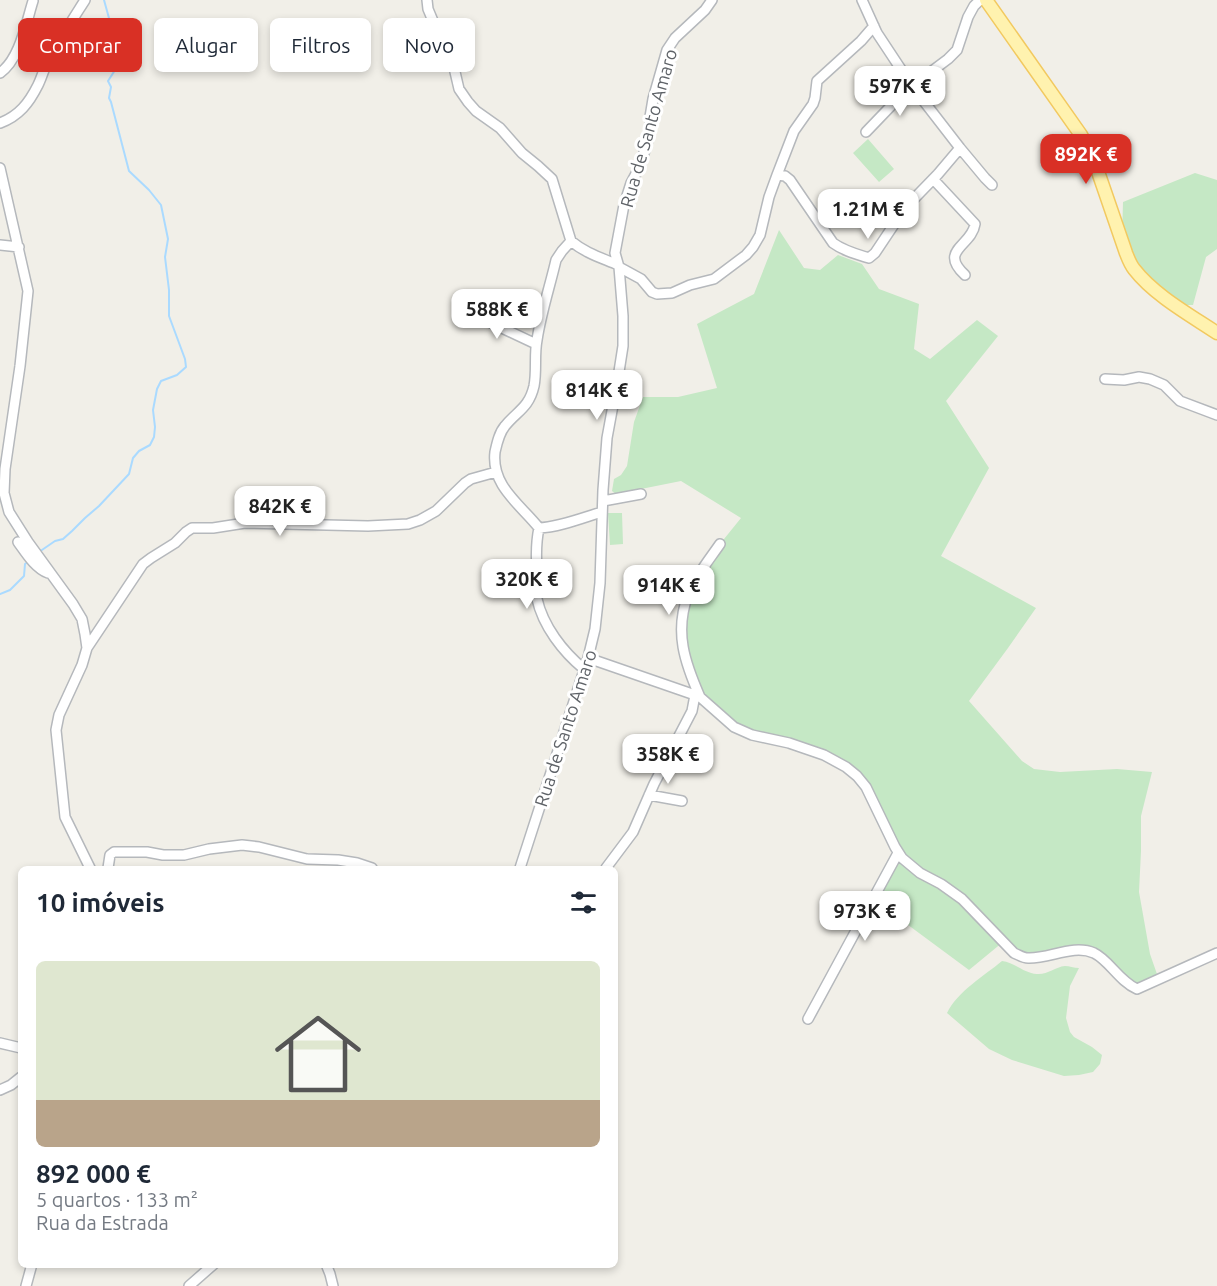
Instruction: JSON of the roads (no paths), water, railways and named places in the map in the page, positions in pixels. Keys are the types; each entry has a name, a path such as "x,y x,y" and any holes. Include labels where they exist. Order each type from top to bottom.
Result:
{"main road":[{"path":"986,0 1085,142 1094,160 1132,267 1149,285 1167,299 1217,333"}],"street":[{"path":"0,123 12,119 30,99 47,63 85,0"},
{"path":"427,0 433,21 448,42 459,89 476,111 500,128 522,153 552,179 571,241 578,248 640,279 652,292 657,294 672,293 690,285 714,279 753,247 760,235 769,197 794,131 813,104 817,81 874,26"},
{"name":"Rua de Santo Amaro","path":"521,866 596,629 607,438 622,346 623,316 615,253 624,205 646,147 651,128 653,99 667,50 675,38 705,10 712,0"},
{"path":"862,0 874,26 911,83 960,148 992,185"},
{"path":"866,132 911,83 957,51 968,17 980,0"},
{"path":"0,73 16,54 33,1"},
{"path":"777,175 785,176 790,180 833,243 869,258 875,254 905,208 960,148"},
{"path":"0,168 28,291 20,366 2,486 9,512 82,620 87,648"},
{"path":"933,179 975,224 975,229 955,255 954,263 965,275"},
{"path":"571,241 556,260 536,344 534,387 528,402 503,428 497,441 496,472 503,488 539,528 547,528 602,512"},
{"path":"0,245 19,247"},
{"path":"468,312 536,344"},
{"path":"1105,379 1124,380 1139,377 1150,379 1164,385 1180,401 1217,415"},
{"path":"89,866 65,817 56,730 59,715 82,665 87,648 143,564 176,543 192,528 213,528 245,523 368,526 408,524 436,511 465,483 496,472"},
{"path":"603,501 641,494"},
{"path":"539,528 536,542 537,598 548,628 575,662 584,669"},
{"path":"18,542 43,571 53,576"},
{"path":"608,866 633,832 698,696 686,664 682,640 682,617 689,594 720,544"},
{"path":"561,646 575,654 589,654 698,696 734,727 752,735 789,743 815,752 846,767 866,787 902,858 920,873 962,899 1014,953 1025,958 1049,956 1078,949 1095,953 1128,985 1137,989 1217,953"},
{"path":"649,795 682,801"},
{"path":"108,866 110,855 114,852 184,855 209,849 242,846 259,846 307,859 338,860 366,866"},
{"path":"808,1019 898,852"},
{"path":"0,1043 18,1047"},
{"path":"0,1090 18,1079"},
{"path":"26,1286 31,1268"},
{"path":"189,1286 209,1268"},
{"path":"328,1268 333,1286"},
{"path":"330,1274 335,1268"}],"waterway":[{"path":"39,552 55,541 63,539 129,474 133,458 139,451 150,445 154,437 153,410 161,381 177,375 186,367 169,316 165,257 168,239 161,205 129,171 109,98 111,87 108,81 117,67 118,56 111,41 112,29 104,0"},
{"path":"0,594 10,590 24,576 25,564 29,561"}]}
